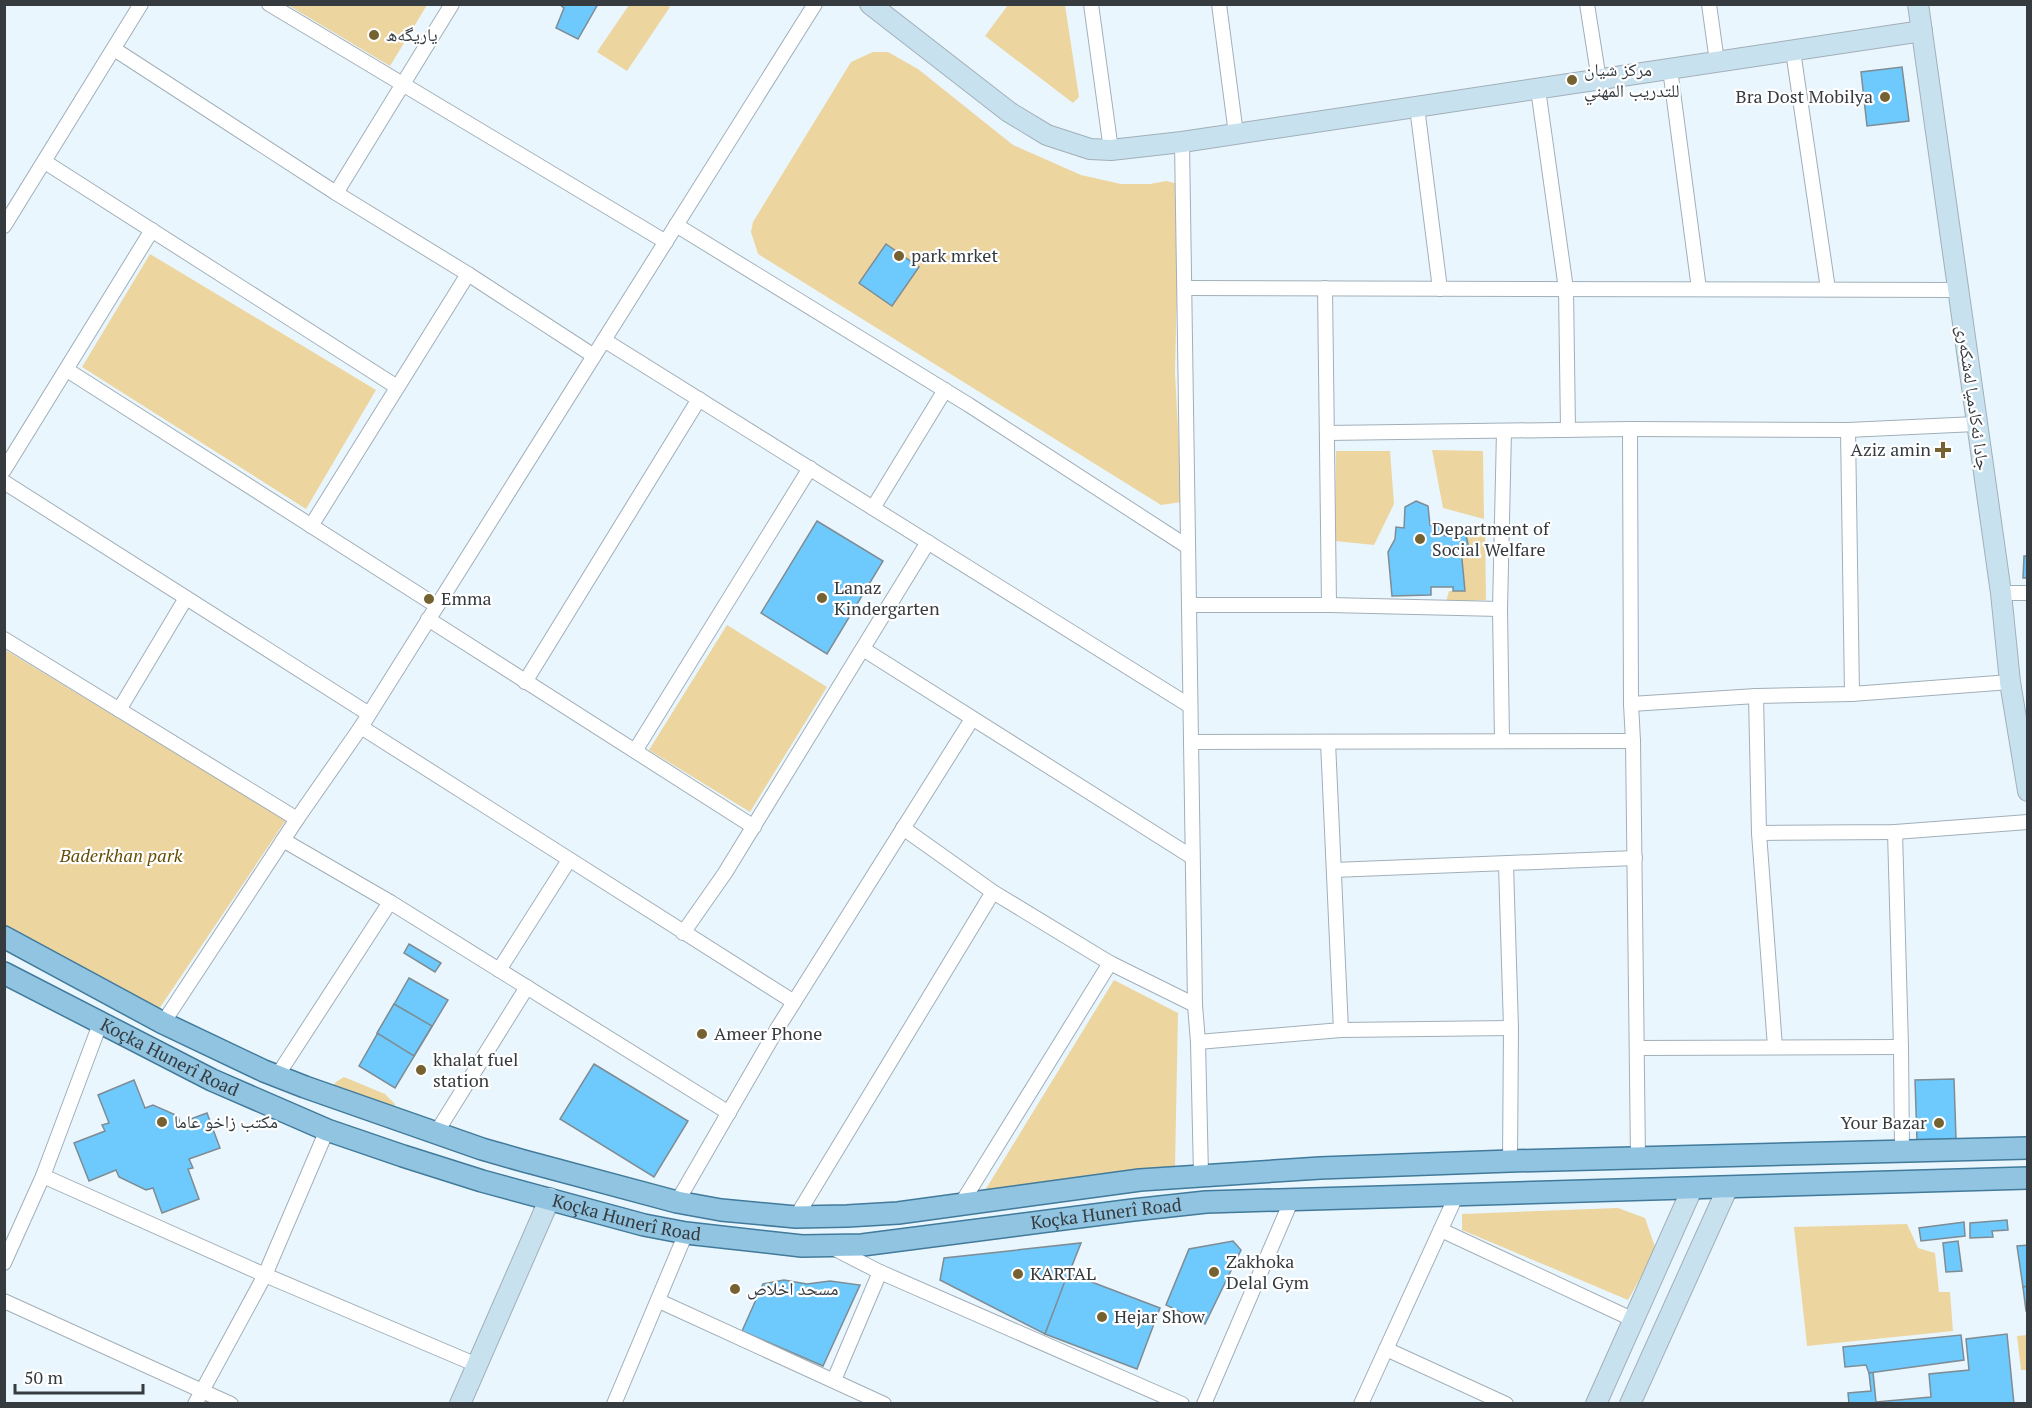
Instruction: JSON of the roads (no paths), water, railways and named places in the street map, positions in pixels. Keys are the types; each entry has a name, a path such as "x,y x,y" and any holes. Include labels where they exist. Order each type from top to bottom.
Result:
{"main road":[{"path":"4,937 163,1023 277,1076 352,1104 524,1161 677,1202 721,1210 796,1217 898,1213 1201,1174 1320,1168 2028,1148"},
{"name":"Koçka Hunerî Road","path":"5,973 212,1080 327,1130 471,1177 644,1225 686,1233 790,1245 830,1246 889,1242 1206,1202 2028,1178"},
{"path":"212,1080 224,1052"}],"street":[{"path":"4,226 141,4"},
{"path":"269,4 666,242"},
{"path":"336,193 404,86 452,4"},
{"path":"163,1023 369,714 815,4"},
{"path":"870,4 1027,125 1068,143 1090,149 1111,150 1182,142 1922,32"},
{"path":"1091,4 1111,150"},
{"path":"1219,4 1236,134"},
{"path":"1587,4 1599,80"},
{"path":"1708,4 1717,62"},
{"name":"جادا ئه‌كادميا له‌شكه‌رى","path":"1918,4 2001,593 2010,682 2028,791"},
{"path":"114,49 594,356"},
{"path":"1793,51 1828,289"},
{"path":"1670,69 1699,289"},
{"path":"1538,89 1566,289 1569,430"},
{"path":"1417,107 1440,289"},
{"path":"1182,142 1192,857 1201,1174"},
{"path":"45,162 397,387"},
{"path":"676,225 945,390 1188,547"},
{"path":"4,470 152,230"},
{"path":"311,526 468,274"},
{"path":"1185,288 1958,290"},
{"path":"1326,288 1329,605"},
{"path":"604,340 1190,706"},
{"path":"67,370 437,606"},
{"path":"873,508 945,390"},
{"path":"525,682 699,399"},
{"path":"1327,433 1630,429 1848,430 1976,424"},
{"path":"1630,429 1631,704 1638,1158"},
{"path":"1848,430 1852,694"},
{"path":"1502,740 1500,609 1504,431"},
{"path":"635,751 810,468"},
{"path":"4,482 369,714"},
{"path":"683,933 754,827 928,542"},
{"path":"2001,593 2028,592"},
{"path":"119,710 186,598"},
{"path":"1189,605 1329,605 1500,609"},
{"path":"428,620 754,827"},
{"path":"4,639 297,819"},
{"path":"863,649 1192,857"},
{"path":"1631,704 1756,696 1852,694 2010,682"},
{"path":"1756,696 1759,833 1775,1047"},
{"path":"677,1202 794,1002 972,719"},
{"path":"361,726 794,1002"},
{"path":"1191,742 1633,741"},
{"path":"1328,742 1341,1030"},
{"path":"1759,833 1895,832 2028,822"},
{"path":"903,828 993,892 1110,963 1195,1005"},
{"path":"1895,832 1902,1151"},
{"path":"283,840 390,902 729,1113"},
{"path":"1334,870 1635,858"},
{"path":"499,970 569,860"},
{"path":"1506,864 1511,1028 1510,1161"},
{"path":"796,1217 993,892"},
{"path":"277,1076 390,902"},
{"path":"961,1204 1110,963"},
{"path":"436,1132 527,987"},
{"path":"4,1263 43,1176 100,1024"},
{"path":"1198,1042 1341,1030 1511,1028"},
{"path":"1637,1047 1901,1047"},
{"path":"195,1404 265,1275 327,1130"},
{"path":"43,1176 265,1275 477,1365"},
{"path":"1630,1404 1728,1187"},
{"path":"1596,1404 1692,1189"},
{"path":"1361,1404 1457,1194"},
{"path":"460,1404 550,1198"},
{"path":"1204,1404 1292,1199"},
{"path":"1441,1230 1634,1320"},
{"path":"614,1404 686,1233"},
{"path":"830,1246 880,1272 1182,1404"},
{"path":"834,1380 880,1272"},
{"path":"659,1300 884,1404"},
{"path":"4,1301 231,1404"},
{"path":"1386,1349 1506,1404"}],"place":[{"name":"یاریگه‌ه","path":"374,35"},
{"name":"مركز شيان للتدريب المهني","path":"1572,80"},
{"name":"Bra Dost Mobilya","path":"1885,97"},
{"name":"park mrket","path":"899,256"},
{"name":"Aziz amin","path":"1943,450"},
{"name":"Department of Social Welfare","path":"1420,539"},
{"name":"Lanaz Kindergarten","path":"822,598"},
{"name":"Emma","path":"429,599"},
{"name":"Ameer Phone","path":"702,1034"},
{"name":"khalat fuel station","path":"421,1070"},
{"name":"مكتب زاخو عاما","path":"162,1122"},
{"name":"Your Bazar","path":"1939,1123"},
{"name":"Zakhoka Delal Gym","path":"1214,1272"},
{"name":"KARTAL","path":"1018,1274"},
{"name":"مسحد اخلاص","path":"735,1289"},
{"name":"Hejar Show","path":"1102,1317"}],"park label":[{"name":"Baderkhan park","path":"121,856"}]}
